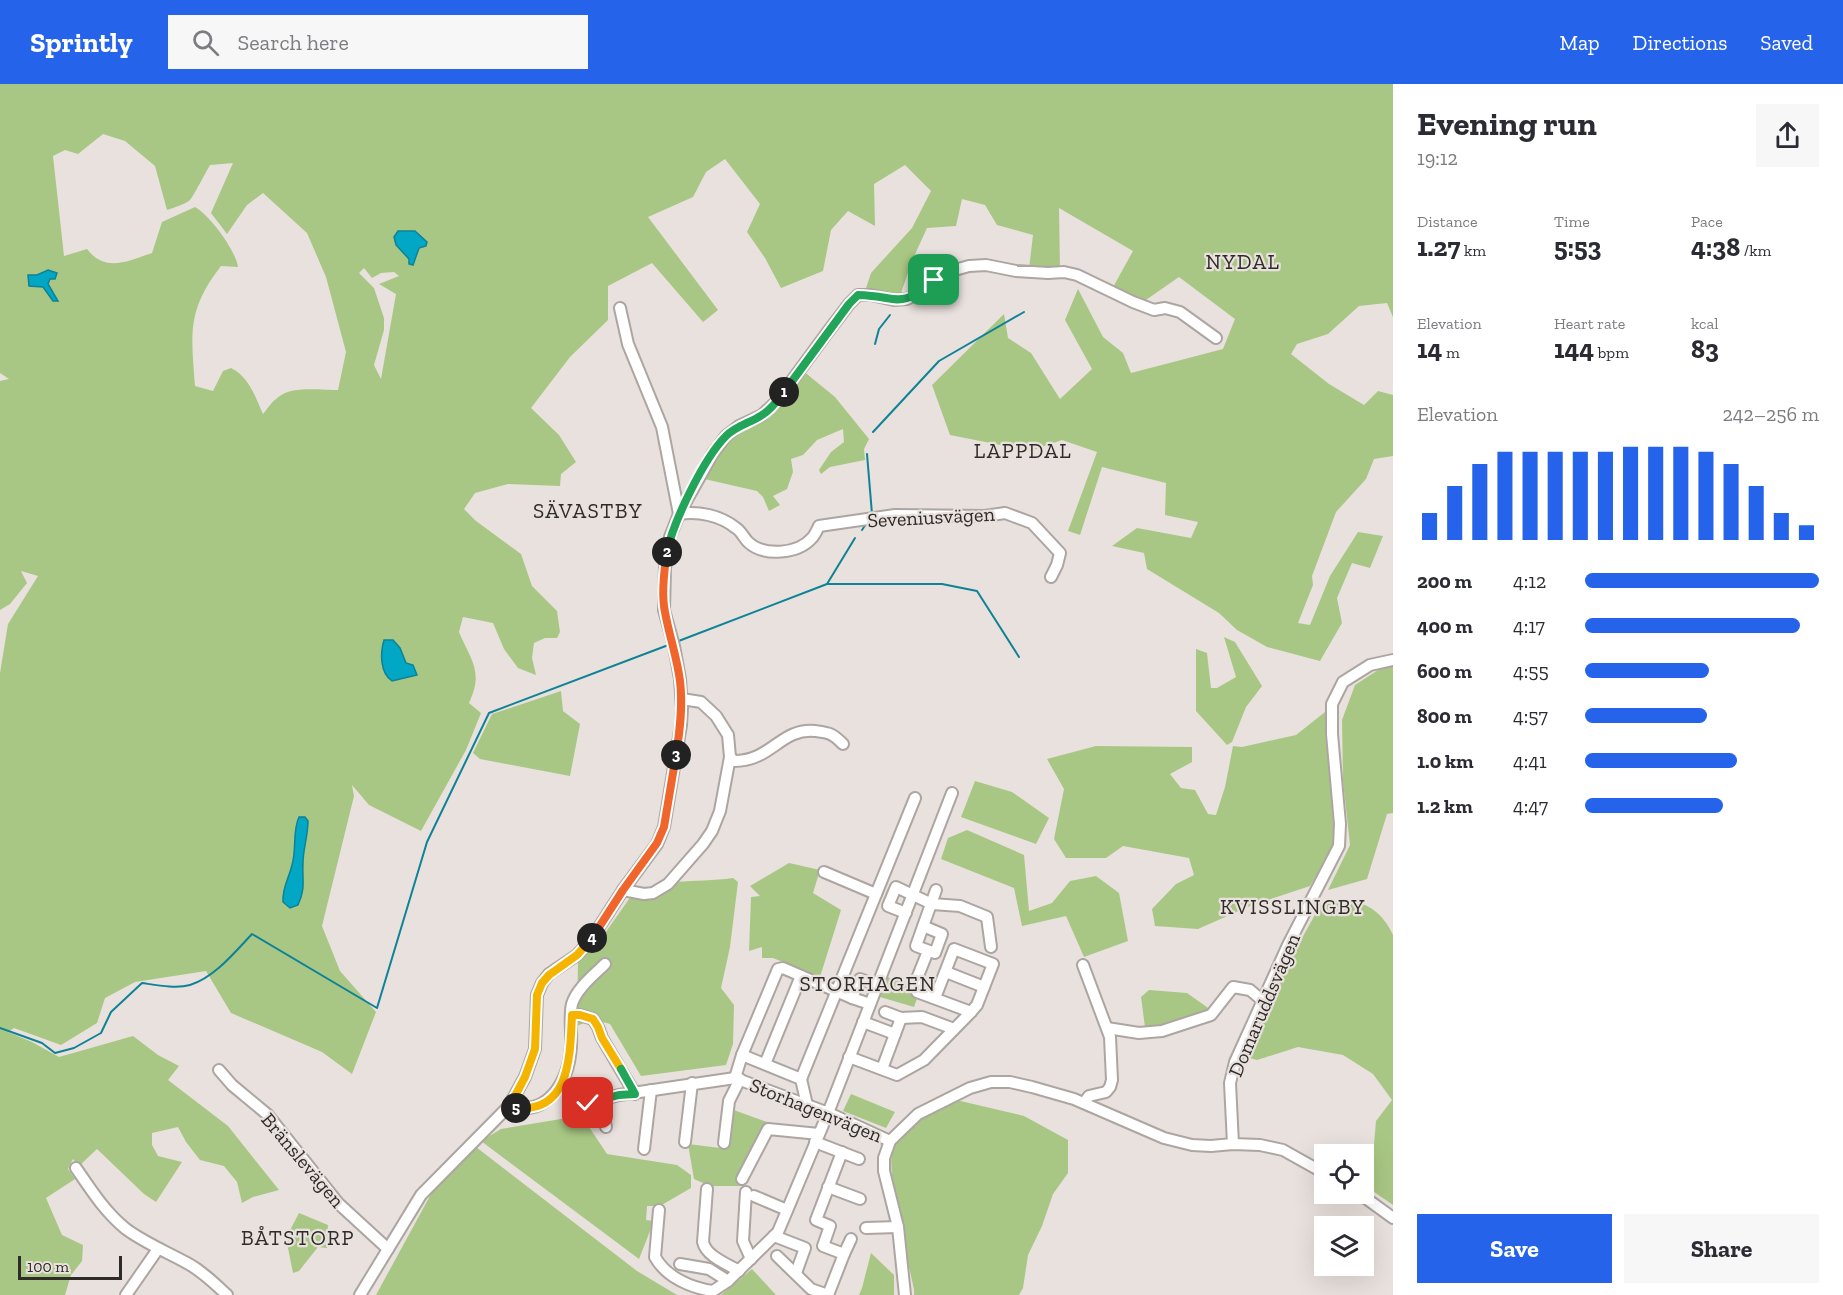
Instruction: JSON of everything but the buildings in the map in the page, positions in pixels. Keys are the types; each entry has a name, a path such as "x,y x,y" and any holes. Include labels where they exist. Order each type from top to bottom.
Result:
{"street":[{"path":"360,1295 421,1195 509,1107 533,1057 537,995 542,983 549,975 577,955 590,941 657,843 664,827 681,725 682,699 672,640 664,610 665,568 670,537 679,514 713,453 726,436 739,426 762,415 777,401 826,333 858,295 894,300 907,299 944,273 969,266 986,265 1016,271 1064,272 1077,275 1154,310 1166,308 1180,312 1216,338"},
{"path":"620,309 628,344 662,427 679,514"},
{"name":"Seveniusvägen","path":"679,514 695,512 716,517 737,528 749,543 767,553 782,553 807,543 814,537 819,526 831,523 895,515 985,516 1005,513 1032,523 1060,553 1058,565 1051,577"},
{"name":"Domaruddsvägen","path":"1233,1144 1230,1083 1235,1062 1288,945 1339,846 1340,824 1332,734 1332,704 1343,682 1370,665 1393,660"},
{"path":"623,890 638,894 653,892 668,884 688,863 712,831 720,811 730,757 728,735 716,716 701,702 682,699"},
{"path":"730,757 734,761 758,757 771,750 786,736 803,730 832,733 843,744"},
{"path":"659,1210 655,1257 658,1263 689,1285 704,1292 713,1291 728,1281 778,1232 828,1113 952,793"},
{"path":"807,1106 801,1079 915,798"},
{"path":"824,872 906,914"},
{"path":"882,881 932,904 960,906 987,917 991,947"},
{"path":"889,906 896,887"},
{"path":"936,890 916,946 950,959"},
{"path":"923,926 942,934 914,986 917,992 971,1012"},
{"path":"849,1057 897,1075 924,1060 977,1005 993,964 954,949 935,998"},
{"path":"509,1107 518,1109 544,1104 562,1084 571,1048 572,1004 580,991 605,964"},
{"path":"1083,965 1110,1037 1112,1080 1106,1092 1089,1096 1084,1103"},
{"path":"724,1143 729,1101 742,1055 776,973 783,968 870,1004"},
{"path":"946,972 984,987"},
{"path":"765,1064 801,976"},
{"path":"852,998 860,979 878,986"},
{"path":"1107,1028 1139,1033 1162,1031 1211,1015 1233,987 1250,990 1263,1001"},
{"path":"885,1012 901,1018 922,1017 954,1029"},
{"path":"572,1015 593,1019 635,1094"},
{"path":"882,1069 901,1018"},
{"path":"863,1022 895,1035"},
{"path":"742,1055 801,1079"},
{"name":"Bränslevägen","path":"219,1070 268,1115 339,1204 388,1250"},
{"name":"Storhagenvägen","path":"588,1103 619,1095 737,1078 828,1113 890,1141"},
{"path":"905,1295 898,1227 884,1171 884,1158 890,1141 918,1114 970,1088 991,1082 1010,1082 1032,1087 1084,1103 1164,1138 1202,1145 1260,1145 1283,1150 1314,1167"},
{"path":"685,1142 692,1083"},
{"path":"644,1149 651,1090"},
{"path":"601,1101 606,1127"},
{"path":"742,1179 768,1129 817,1138 859,1159"},
{"path":"824,1244 830,1226 816,1220 842,1152"},
{"path":"76,1168 106,1211 127,1230 198,1270 226,1295"},
{"path":"828,1187 860,1198"},
{"path":"707,1189 702,1242 704,1248 739,1271"},
{"path":"751,1258 743,1242 750,1194 787,1210"},
{"path":"1374,1204 1393,1218"},
{"path":"866,1228 898,1227"},
{"path":"774,1236 805,1248 824,1244"},
{"path":"777,1256 811,1289 828,1295 851,1239"},
{"path":"824,1244 823,1246 844,1254"},
{"path":"796,1273 805,1248"},
{"path":"126,1295 158,1249"},
{"path":"680,1264 710,1269 728,1281"}],"green space":[{"path":"0,84 1393,84 1393,317 1387,303 1359,306 1328,334 1297,344 1291,354 1329,384 1364,405 1378,391 1393,395 1393,456 1374,459 1366,479 1336,512 1312,576 1313,585 1298,623 1310,625 1330,576 1358,532 1383,536 1370,568 1352,563 1337,598 1342,623 1320,661 1267,647 1237,630 1219,613 1147,569 1144,553 1112,546 1137,528 1191,538 1198,522 1165,515 1166,483 1102,467 1080,535 1068,531 1097,452 1062,440 1030,451 950,435 932,385 1004,314 1008,338 1031,353 1060,399 1092,369 1065,320 1078,289 1103,337 1123,353 1131,373 1223,349 1235,319 1179,277 1143,302 1112,289 1133,251 1059,208 1060,269 1029,269 1033,235 997,225 985,205 962,199 956,226 927,228 900,296 865,291 871,273 912,228 931,191 905,165 874,184 875,226 848,211 831,230 823,271 781,288 765,258 747,232 760,204 725,159 706,172 693,197 648,217 718,310 703,322 652,263 608,286 608,320 570,357 531,408 559,435 576,462 561,474 560,486 508,484 475,493 464,509 476,521 521,554 532,586 557,611 560,632 557,638 545,638 534,643 532,658 536,675 518,668 504,649 493,623 463,617 459,632 476,674 469,703 481,713 466,750 421,831 369,805 352,785 354,796 322,926 340,971 376,1012 352,1074 322,1052 231,1013 206,971 135,982 105,998 97,1023 61,1045 14,1028 8,1032 59,1057 133,1036 158,1055 179,1066 168,1080 228,1126 279,1190 253,1197 242,1203 237,1182 224,1166 200,1160 178,1127 152,1133 152,1145 158,1156 182,1162 156,1202 144,1194 97,1149 79,1166 73,1159 68,1169 75,1179 46,1198 62,1235 83,1245 82,1261 71,1275 65,1295 0,1295 0,673 8,624 38,576 21,571 27,583 10,604 0,610 0,381 9,379 0,373","holes":["103,134 125,141 155,166 167,210 190,200 210,165 233,163 211,213 227,234 247,205 263,193 307,233 326,277 346,352 338,390 308,389 285,393 275,400 263,414 247,382 231,368 223,371 213,391 195,386 193,336 197,309 202,296 221,266 238,267 233,252 221,234 195,207 162,222 152,253 117,263 101,261 87,249 64,256 53,156 65,150 78,154","364,268 372,278 381,273 394,272 399,276 379,284 396,294 381,379 374,365 384,330 384,318 374,288 359,273"]},
{"path":"802,370 835,397 869,439 864,449 865,460 830,467 821,474 819,470 831,452 844,442 843,429 817,440 803,455 791,459 793,472 787,489 773,496 780,505 769,511 763,497 757,491 700,478 721,445 738,430 772,413"},
{"path":"1224,637 1235,642 1262,686 1246,707 1232,742 1227,745 1196,711 1196,649 1207,653 1211,688 1217,688 1236,677"},
{"path":"1393,666 1393,813 1387,814 1367,879 1328,890 1350,845 1343,781 1342,720 1355,685 1378,670"},
{"path":"561,691 563,711 580,724 570,776 480,759 473,753 492,714"},
{"path":"1325,712 1336,843 1310,886 1250,906 1198,929 1155,926 1152,909 1176,884 1194,875 1189,858 1123,846 1106,858 1066,858 1054,839 1064,789 1047,759 1096,746 1192,747 1192,762 1170,774 1181,788 1195,790 1208,814 1216,815 1225,787 1233,746 1242,747 1296,735"},
{"path":"975,781 1012,792 1049,818 1036,844 961,817"},
{"path":"967,830 1024,855 1029,911 1052,903 1070,881 1096,876 1119,893 1128,941 1084,957 1066,916 1022,926 1014,888 941,859 948,838"},
{"path":"789,863 820,870 813,893 841,910 820,977 773,958 762,958 762,947 749,951 751,897 760,896 750,886"},
{"path":"733,878 738,882 730,947 721,988 734,1005 733,1044 726,1065 641,1076 610,1024 593,1019 577,1026 578,959 596,946 634,892 676,882"},
{"path":"1347,901 1369,907 1385,921 1393,935 1393,1205 1374,1192 1376,1121 1392,1100 1373,1074 1343,1055 1298,1047 1257,1060 1242,1056 1276,985 1322,902"},
{"path":"887,977 905,982 908,989 919,993 914,1007 880,997"},
{"path":"1149,990 1187,993 1211,1010 1161,1029 1145,1027 1141,997"},
{"path":"851,1094 895,1112 886,1128 843,1111"},
{"path":"952,1099 1024,1116 1068,1140 1068,1173 1053,1194 1042,1226 1028,1255 1023,1288 1019,1295 914,1295 894,1187 891,1165 892,1148 895,1137 906,1124"},
{"path":"731,1109 767,1122 741,1186 710,1186 694,1179 688,1144 720,1148"},
{"path":"579,1116 590,1117 589,1127 607,1154 677,1165 691,1175 691,1188 660,1206 647,1206 646,1220 654,1221 639,1259 481,1141 501,1129"},
{"path":"476,1147 637,1271 677,1295 376,1295 437,1183"},
{"path":"299,1213 328,1225 327,1248 318,1247 299,1271 293,1273 286,1238"},
{"path":"871,1253 894,1275 894,1295 859,1295"},
{"path":"752,1269 776,1295 721,1295"}],"water":[{"path":"398,231 415,231 427,242 426,246 419,248 413,265 409,264 409,259 396,245 394,237"},
{"path":"48,270 57,273 55,279 50,279 48,284 58,301 53,301 43,287 29,286 28,275 37,275"},
{"path":"384,640 393,640 400,648 406,663 413,665 417,675 392,681 388,677 382,662"},
{"path":"299,817 305,817 308,821 303,858 303,889 298,905 290,908 283,902 283,897 291,870"}],"waterway":[{"path":"873,432 939,361 1024,312"},
{"path":"875,344 879,329 890,315"},
{"path":"867,454 872,514"},
{"path":"862,530 866,524"},
{"path":"827,584 855,538"},
{"path":"676,642 827,584 942,584 977,591 1019,657"},
{"path":"0,1028 42,1043 55,1053 74,1048 101,1033 111,1012 142,983 179,987 199,982 224,964 252,934 377,1008 427,842 489,713 671,644"}],"district":[{"name":"NYDAL","path":"1243,261"},
{"name":"LAPPDAL","path":"1023,450"},
{"name":"SÄVASTBY","path":"588,510"},
{"name":"KVISSLINGBY","path":"1293,906"},
{"name":"STORHAGEN","path":"868,983"},
{"name":"BÅTSTORP","path":"298,1237"}],"route":[{"path":"588,1103 619,1095 635,1094 593,1019 572,1015 570,1058 562,1084 544,1104 518,1109 509,1107 531,1065 535,1049 537,995 542,983 549,975 577,955 590,941 657,843 664,827 681,725 680,679 664,610 665,564 670,537 679,514 713,453 726,436 739,426 762,415 777,401 854,298 858,295 871,295 894,300 907,299 934,280"}]}
